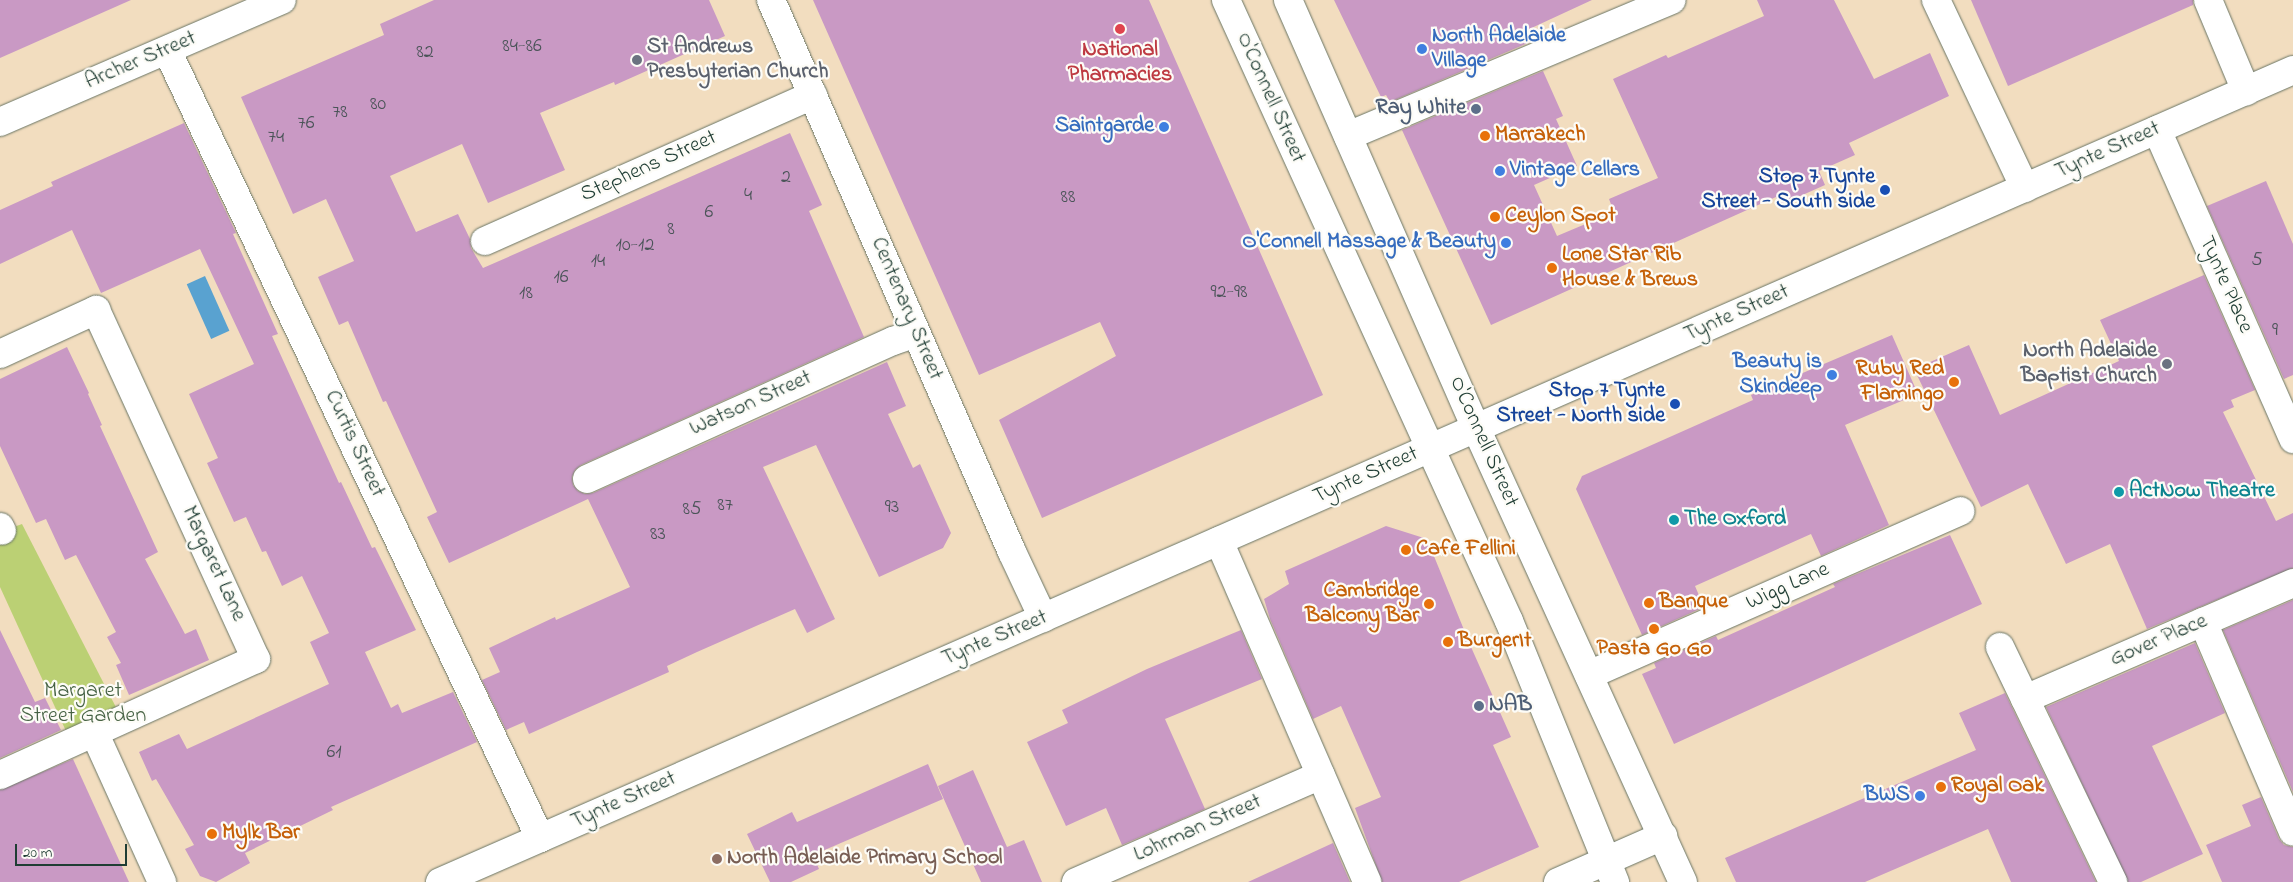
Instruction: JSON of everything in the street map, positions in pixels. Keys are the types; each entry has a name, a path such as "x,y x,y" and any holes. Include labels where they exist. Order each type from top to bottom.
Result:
{"street":[{"name":"Archer Street","path":"0,122 282,0"},
{"name":"Centenary Street","path":"771,0 1012,552 1043,618"},
{"name":"O'Connell Street","path":"1226,0 1509,621 1610,872"},
{"name":"O'Connell Street","path":"1288,0 1476,428 1683,882"},
{"path":"1348,136 1672,0"},
{"path":"1936,0 2025,188"},
{"path":"2208,0 2246,91"},
{"name":"Curtis Street","path":"167,50 540,838"},
{"name":"Tynte Street","path":"440,882 2293,70"},
{"name":"Stephens Street","path":"485,241 813,95"},
{"name":"Tynte Place","path":"2157,130 2293,440"},
{"name":"Margaret Lane","path":"0,354 96,310 256,658 0,775"},
{"name":"Watson Street","path":"587,478 893,341 916,333"},
{"name":"Wigg Lane","path":"1589,675 1960,511"},
{"path":"1219,541 1367,882"},
{"name":"Gover Place","path":"2025,699 2293,583"},
{"path":"2203,622 2293,832"},
{"path":"2000,647 2113,882"},
{"path":"94,732 162,882"},
{"name":"Lohrman Street","path":"1076,882 1321,775"},
{"path":"1558,882 1610,872 1663,836"}],"green space":[{"name":"Margaret Street Garden","path":"22,524 122,719 71,742 0,587 0,532"}],"water":[{"path":"205,276 229,331 211,339 187,284"}],"building":[{"path":"0,0 131,0 0,58"},
{"path":"434,0 709,0 725,36 615,85 614,82 540,113 565,170 488,203 462,144 390,176 416,232 458,214 470,239 471,248 483,268 790,133 822,205 809,211 864,337 581,465 575,470 572,477 573,485 578,491 585,494 593,493 887,362 906,406 888,414 913,468 920,464 951,533 943,548 879,577 816,445 763,467 835,619 807,633 795,609 667,666 669,672 529,734 524,722 506,730 482,680 500,672 489,648 555,617 556,620 630,587 588,499 449,563 427,517 437,512 386,401 383,402 348,321 339,325 318,277 354,261 326,199 293,214 241,97 384,35 380,24"},
{"path":"813,0 1149,0 1323,395 1042,518 999,420 1116,356 1100,322 979,375"},
{"name":"North Adelaide Village","path":"1334,0 1592,0 1525,31 1530,42 1390,102 1386,95 1381,97"},
{"path":"1757,0 1834,0 1874,79 1930,53 1949,96 1849,143 1855,155 1819,171 1825,185 1780,205 1776,197 1491,325 1402,130 1543,71 1563,116 1556,119 1577,166 1534,185 1557,236 1614,212 1609,199 1658,178 1613,79 1666,55 1668,58 1764,16"},
{"path":"1971,0 2193,0 2193,5 2008,86"},
{"path":"184,123 236,233 233,234 278,334 272,336 339,483 341,482 372,548 375,547 416,630 365,652 391,708 398,704 402,713 453,692 477,742 331,807 333,810 245,853 250,863 216,882 200,876 185,849 194,845 156,779 152,781 139,752 179,734 187,749 329,684 310,642 329,633 302,576 282,586 266,551 262,552 246,517 234,522 207,463 218,458 189,394 254,364 200,249 101,293 72,230 0,264 0,210 53,186 51,182"},
{"path":"2266,181 2293,244 2293,375 2284,379 2207,206"},
{"path":"2204,275 2255,390 2231,400 2234,407 2223,412 2276,521 2293,513 2293,568 2147,629 2110,544 2066,564 2028,484 1981,507 1914,369 1969,345 2000,415 2119,361 2100,320"},
{"path":"1892,335 1918,394 1845,425 1889,525 1821,556 1811,534 1695,586 1704,607 1642,635 1576,489 1582,476 1753,400 1751,395"},
{"path":"67,347 89,393 102,425 100,426 158,552 145,559 185,634 196,629 209,660 129,695 116,665 121,663 107,637 116,632 76,555 65,560 46,519 36,523 0,446 0,379"},
{"path":"1386,526 1427,539 1471,647 1511,737 1493,745 1539,847 1459,882 1382,882 1355,808 1381,797 1341,706 1313,719 1270,619 1264,599 1289,584 1285,571"},
{"path":"1950,535 1982,604 1674,744 1642,674 1656,668 1654,663 1716,636 1718,640 1835,587 1833,584"},
{"path":"2293,600 2293,792 2223,630"},
{"path":"0,630 35,702 45,698 61,730 0,758"},
{"path":"1241,630 1262,679 1165,719 1205,809 1122,845 1106,808 1066,826 1027,742 1068,723 1062,710 1147,669"},
{"path":"2195,643 2225,713 2152,746 2203,854 2141,882 2128,882 2046,707"},
{"path":"2005,693 2096,882 2011,882 1988,829 1865,882 1736,882 1725,858 1976,750 1959,713"},
{"path":"73,759 129,882 0,882 0,790"},
{"path":"928,764 943,799 813,855 819,869 791,882 770,882 747,834 792,812 797,822"},
{"path":"973,770 1007,847 1024,840 1042,882 981,882 938,786"},
{"path":"2261,797 2279,839 2284,845 2293,847 2293,882 2222,882 2206,845 2251,826 2242,805"},
{"path":"1333,843 1350,882 1248,882"}],"place":[{"name":"National Pharmacies","path":"1120,29"},
{"name":"North Adelaide Village","path":"1422,49"},
{"name":"St Andrews Presbyterian Church","path":"637,60"},
{"name":"Ray White","path":"1476,109"},
{"name":"Saintgarde","path":"1164,127"},
{"name":"Marrakech","path":"1485,136"},
{"name":"Vintage Cellars","path":"1500,171"},
{"name":"Stop 7 Tynte Street - South side","path":"1885,190"},
{"name":"Ceylon Spot","path":"1495,217"},
{"name":"O'Connell Massage & Beauty","path":"1506,243"},
{"name":"Lone Star Rib House & Brews","path":"1552,268"},
{"name":"North Adelaide Baptist Church","path":"2167,364"},
{"name":"Beauty is Skindeep","path":"1832,375"},
{"name":"Ruby Red Flamingo","path":"1954,382"},
{"name":"Stop 7 Tynte Street - North side","path":"1675,404"},
{"name":"ActNow Theatre","path":"2119,492"},
{"name":"The Oxford","path":"1674,520"},
{"name":"Cafe Fellini","path":"1406,550"},
{"name":"Banque","path":"1649,603"},
{"name":"Cambridge Balcony Bar","path":"1429,604"},
{"name":"Pasta Go Go","path":"1654,629"},
{"name":"BurgerIt","path":"1448,642"},
{"name":"NAB","path":"1479,706"},
{"name":"Royal Oak","path":"1941,787"},
{"name":"BWS","path":"1920,796"},
{"name":"Mylk Bar","path":"212,834"},
{"name":"North Adelaide Primary School","path":"717,859"}]}
